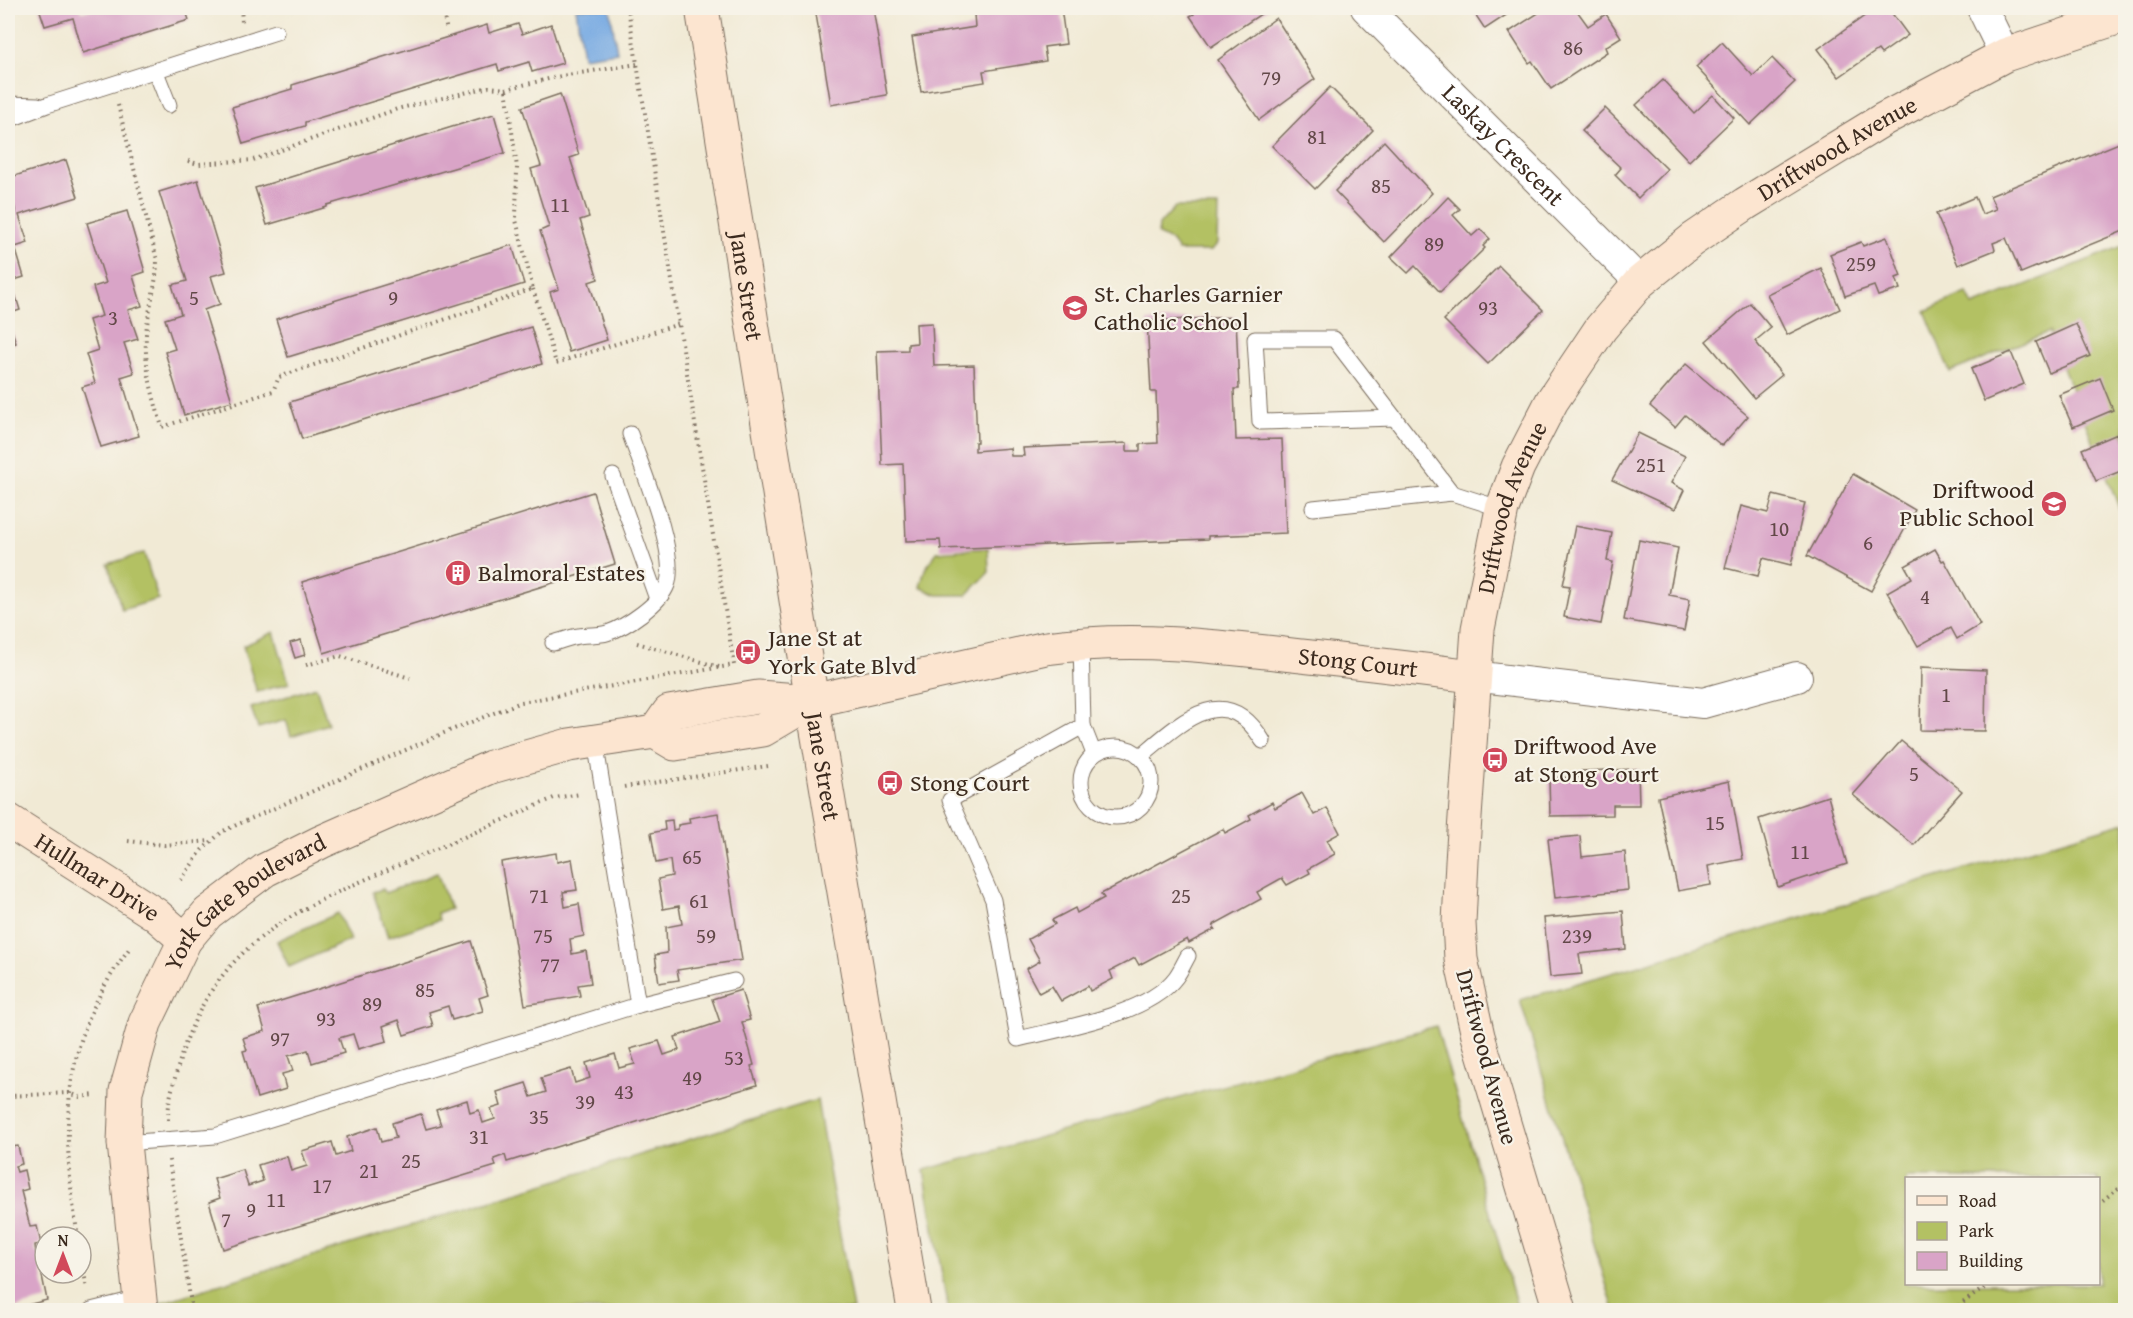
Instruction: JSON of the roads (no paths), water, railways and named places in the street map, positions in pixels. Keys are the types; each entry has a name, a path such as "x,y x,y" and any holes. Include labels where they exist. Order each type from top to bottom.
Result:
{"street":[{"name":"Jane Street","path":"702,8 812,701 914,1311"},
{"name":"Laskay Crescent","path":"1366,8 1641,282"},
{"path":"1982,8 2005,55"},
{"name":"Driftwood Avenue","path":"1560,1311 1478,1036 1461,959 1459,923 1473,676 1483,595 1502,509 1522,459 1552,401 1601,328 1641,282 1709,228 1792,174 1884,119 2005,55 2126,15"},
{"name":"Stong Court","path":"812,701 1046,648 1134,641 1223,646 1703,703 1797,677"},
{"name":"York Gate Boulevard","path":"140,1304 124,1143 126,1090 145,1023 185,940 208,913 265,870 321,842 491,767 531,754 655,732 675,744 763,730 812,701"},
{"name":"Hullmar Drive","path":"8,820 155,914 185,940"}],"lane":[{"path":"8,120 47,105 276,32"},
{"path":"156,72 169,105"},
{"path":"8,104 47,105"},
{"path":"1395,418 1260,422 1255,339 1334,339 1395,418 1452,493"},
{"path":"553,643 580,636 604,634 629,624 657,599 667,585 670,561 630,434"},
{"path":"613,476 657,599"},
{"path":"1312,508 1452,493 1502,509"},
{"path":"1081,644 1083,726 1094,754"},
{"path":"1141,756 1182,721 1202,711 1217,708 1239,714 1253,724 1263,741"},
{"path":"1083,726 950,800 993,900 1018,1039 1129,1009 1176,978 1188,956"},
{"path":"595,741 638,1005"},
{"path":"1113,746 1123,747 1141,756 1151,776 1151,788 1141,808 1120,817 1098,813 1083,795 1082,773 1094,754 1113,746"},
{"path":"124,1143 215,1136 638,1005 734,981"},
{"path":"90,1305 140,1304"}],"water":[{"path":"576,8 610,8 617,52 583,57"}],"place":[{"name":"St. Charles Garnier Catholic School","path":"1075,308"},
{"name":"Driftwood Public School","path":"2054,504"},
{"name":"Balmoral Estates","path":"458,573"},
{"name":"Jane St at York Gate Blvd","path":"748,652"},
{"name":"Driftwood Ave at Stong Court","path":"1495,760"},
{"name":"Stong Court","path":"890,783"}]}
